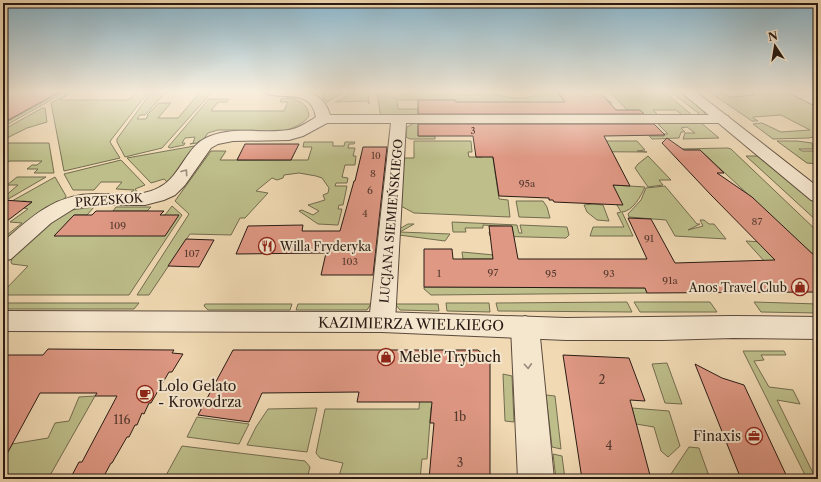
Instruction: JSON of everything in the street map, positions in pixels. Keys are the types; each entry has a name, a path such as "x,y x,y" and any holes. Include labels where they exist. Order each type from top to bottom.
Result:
{"street":[{"path":"322,113 324,119 723,119"},
{"path":"716,113 818,196"},
{"name":"PRZESKOK","path":"3,254 50,214 65,204 81,201 134,199 158,195 174,186 206,144 213,140 228,137 289,136 298,133 324,119"},
{"name":"LUCJANA SIEMIEŃSKIEGO","path":"382,322 400,120"},
{"name":"KAZIMIERZA WIELKIEGO","path":"3,321 382,322 566,329 663,329 733,326 818,328"},
{"path":"525,327 536,479"}],"green space":[{"path":"22,113 27,113 3,127 3,124"},
{"path":"32,113 46,113 47,122 27,128 3,140 3,130"},
{"path":"53,113 132,113 110,142 120,158 64,171"},
{"path":"136,113 146,113 140,115 137,119 146,119 149,113 162,113 158,118 178,118 182,113 193,113 162,148 125,157 117,142 117,139"},
{"path":"197,113 308,113 309,116 305,121 283,131 267,133 254,130 218,130 208,133 203,140 197,143 190,144 193,143 195,137 185,138 182,143 185,143 184,145 170,148 168,147"},
{"path":"381,113 420,113 419,117 385,117"},
{"path":"631,113 656,113 659,116 633,115"},
{"path":"680,113 690,113 692,115 682,115"},
{"path":"741,113 818,113 818,136 809,138 773,139 753,124 762,123 781,132 810,130 781,115 753,117 758,121 752,121"},
{"path":"435,122 435,124 418,136 435,136 435,139 410,139 406,137 407,127 414,123"},
{"path":"656,122 700,122 719,138 683,139 685,133 695,133 687,127 681,128 685,132 681,132 679,138 652,139 649,136 664,136 663,134 668,134 658,124 660,124"},
{"path":"414,141 471,141 472,152 468,152 469,157 482,157 475,141 637,141 645,150 637,151 647,152 492,151 499,199 508,200 510,217 414,213 399,205 402,158 414,158"},
{"path":"777,141 812,143 813,149 799,149 802,151 813,151 815,161 813,161 818,164 807,163"},
{"path":"304,142 333,142 333,146 344,146 345,142 355,142 354,144 349,144 348,148 355,148 353,156 356,156 355,165 345,165 342,177 348,178 347,183 336,183 335,186 347,186 343,205 339,205 338,209 342,209 338,225 318,224 299,211 302,210 313,215 319,211 308,205 325,200 323,195 328,193 329,188 322,178 299,173 284,175 283,178 277,180 272,178 256,191 268,193 245,218 240,218 231,235 190,234 149,295 137,295 189,214 175,201 211,151 226,151 220,160 308,160 312,147 303,147"},
{"path":"3,143 49,143 54,173 34,173 38,169 27,169 42,161 10,161 3,163"},
{"path":"200,145 169,184 164,179 151,183 127,158"},
{"path":"677,149 731,149 818,232 818,259 700,150"},
{"path":"648,156 671,180 659,180 663,185 648,187 635,168"},
{"path":"746,156 760,156 818,205 818,222"},
{"path":"121,160 145,185 135,189 139,194 127,195 134,190 116,189 122,182 101,182 94,190 73,190 64,174"},
{"path":"604,164 614,185 645,187 639,199 633,206 622,212 633,236 590,236 593,227 624,227 617,213 621,212 614,200"},
{"path":"17,177 46,177 3,202 3,198 18,185 7,185"},
{"path":"55,177 66,197 3,248 3,238 22,223 10,222 28,209 24,208 32,202 23,201 3,216 3,206"},
{"path":"665,186 697,224 700,224 688,230 703,226 700,220 704,220 709,224 714,224 726,239 675,236 666,220 629,217 628,214 641,200 646,188"},
{"path":"516,201 543,201 547,207 550,218 519,217"},
{"path":"584,205 603,205 609,221 597,220 587,212"},
{"path":"172,206 182,215 129,295 3,295 3,292 28,266 12,264 12,258 52,222 71,210 94,207 87,215 74,215 55,236 165,215"},
{"path":"116,207 151,207 147,211 113,211"},
{"path":"452,222 517,225 519,233 522,233 520,225 567,227 569,235 566,238 490,236 489,232 513,233 512,227 483,225 483,228 465,228 466,232 453,232"},
{"path":"408,224 414,224 400,232 450,234 445,241 399,235 399,229"},
{"path":"746,241 763,242 784,263 766,263"},
{"path":"462,252 494,255 494,259 463,259"},
{"path":"424,287 645,288 647,293 431,295 424,289"},
{"path":"627,302 632,312 498,311 496,303"},
{"path":"634,302 710,302 717,312 640,312"},
{"path":"754,302 818,304 818,313 761,312"},
{"path":"3,303 139,303 134,309 3,309"},
{"path":"446,303 489,303 490,312 447,311"},
{"path":"205,304 292,304 290,310 208,310 204,306"},
{"path":"298,304 371,304 367,310 296,310"},
{"path":"395,304 438,304 439,311 400,310"},
{"path":"743,351 784,351 786,355 761,355 764,360 754,361 769,387 793,390 800,404 777,400 816,479 807,479"},
{"path":"667,363 682,404 665,403 652,364"},
{"path":"503,374 512,376 514,422 505,421"},
{"path":"420,394 437,396 431,408 427,459 422,459 420,479 338,479 343,463 320,458 316,453 325,409 419,409"},
{"path":"546,395 555,396 561,449 552,447"},
{"path":"95,396 48,479 3,479 3,461 12,444 48,438 55,423 69,421 79,397"},
{"path":"317,408 307,452 247,445 256,427 268,409"},
{"path":"632,408 669,411 680,446 668,457 661,451 654,427 636,424"},
{"path":"197,417 249,424 239,444 187,437"},
{"path":"182,446 305,461 310,467 307,479 164,479"},
{"path":"689,447 699,448 710,479 670,479 669,477"},
{"path":"553,454 562,456 565,479 556,479"}],"building":[{"path":"3,113 20,113 3,123"},
{"path":"643,113 644,114 418,114"},
{"path":"418,124 654,124 665,135 604,136 630,186 613,185 623,205 554,202 553,200 549,200 549,198 499,196 493,157 476,157 473,136 418,136"},
{"path":"667,138 684,150 700,150 724,173 717,173 752,197 818,259 818,292 647,293 645,288 424,287 424,249 452,249 453,259 493,259 489,226 512,226 518,259 647,259 628,218 651,219 675,263 775,260 662,143"},
{"path":"245,144 299,144 291,160 237,160"},
{"path":"363,147 387,147 373,275 321,275 326,253 236,254 248,226 303,225 302,231 340,231 355,181"},
{"path":"3,200 32,202 3,224"},
{"path":"96,211 164,211 160,215 179,215 165,236 54,236 74,215 92,215"},
{"path":"186,239 214,240 199,267 168,266"},
{"path":"48,349 174,350 172,353 183,354 172,372 169,372 151,403 149,403 144,414 142,413 137,425 135,425 104,476 100,479 70,479 79,462 82,462 117,396 95,396 97,393 40,393 3,461 3,355 43,355"},
{"path":"233,350 478,350 490,360 490,479 429,479 434,423 430,423 432,402 357,402 359,392 262,393 249,422 198,415"},
{"path":"563,355 629,358 645,401 630,400 651,479 582,479"},
{"path":"695,364 722,378 744,385 788,479 741,479"}],"place":[{"name":"Willa Fryderyka","path":"267,246"},
{"name":"Anos Travel Club","path":"800,287"},
{"name":"Meble Trybuch","path":"386,357"},
{"name":"Lolo Gelato - Krowodrza","path":"145,394"},
{"name":"Finaxis","path":"754,436"}]}
